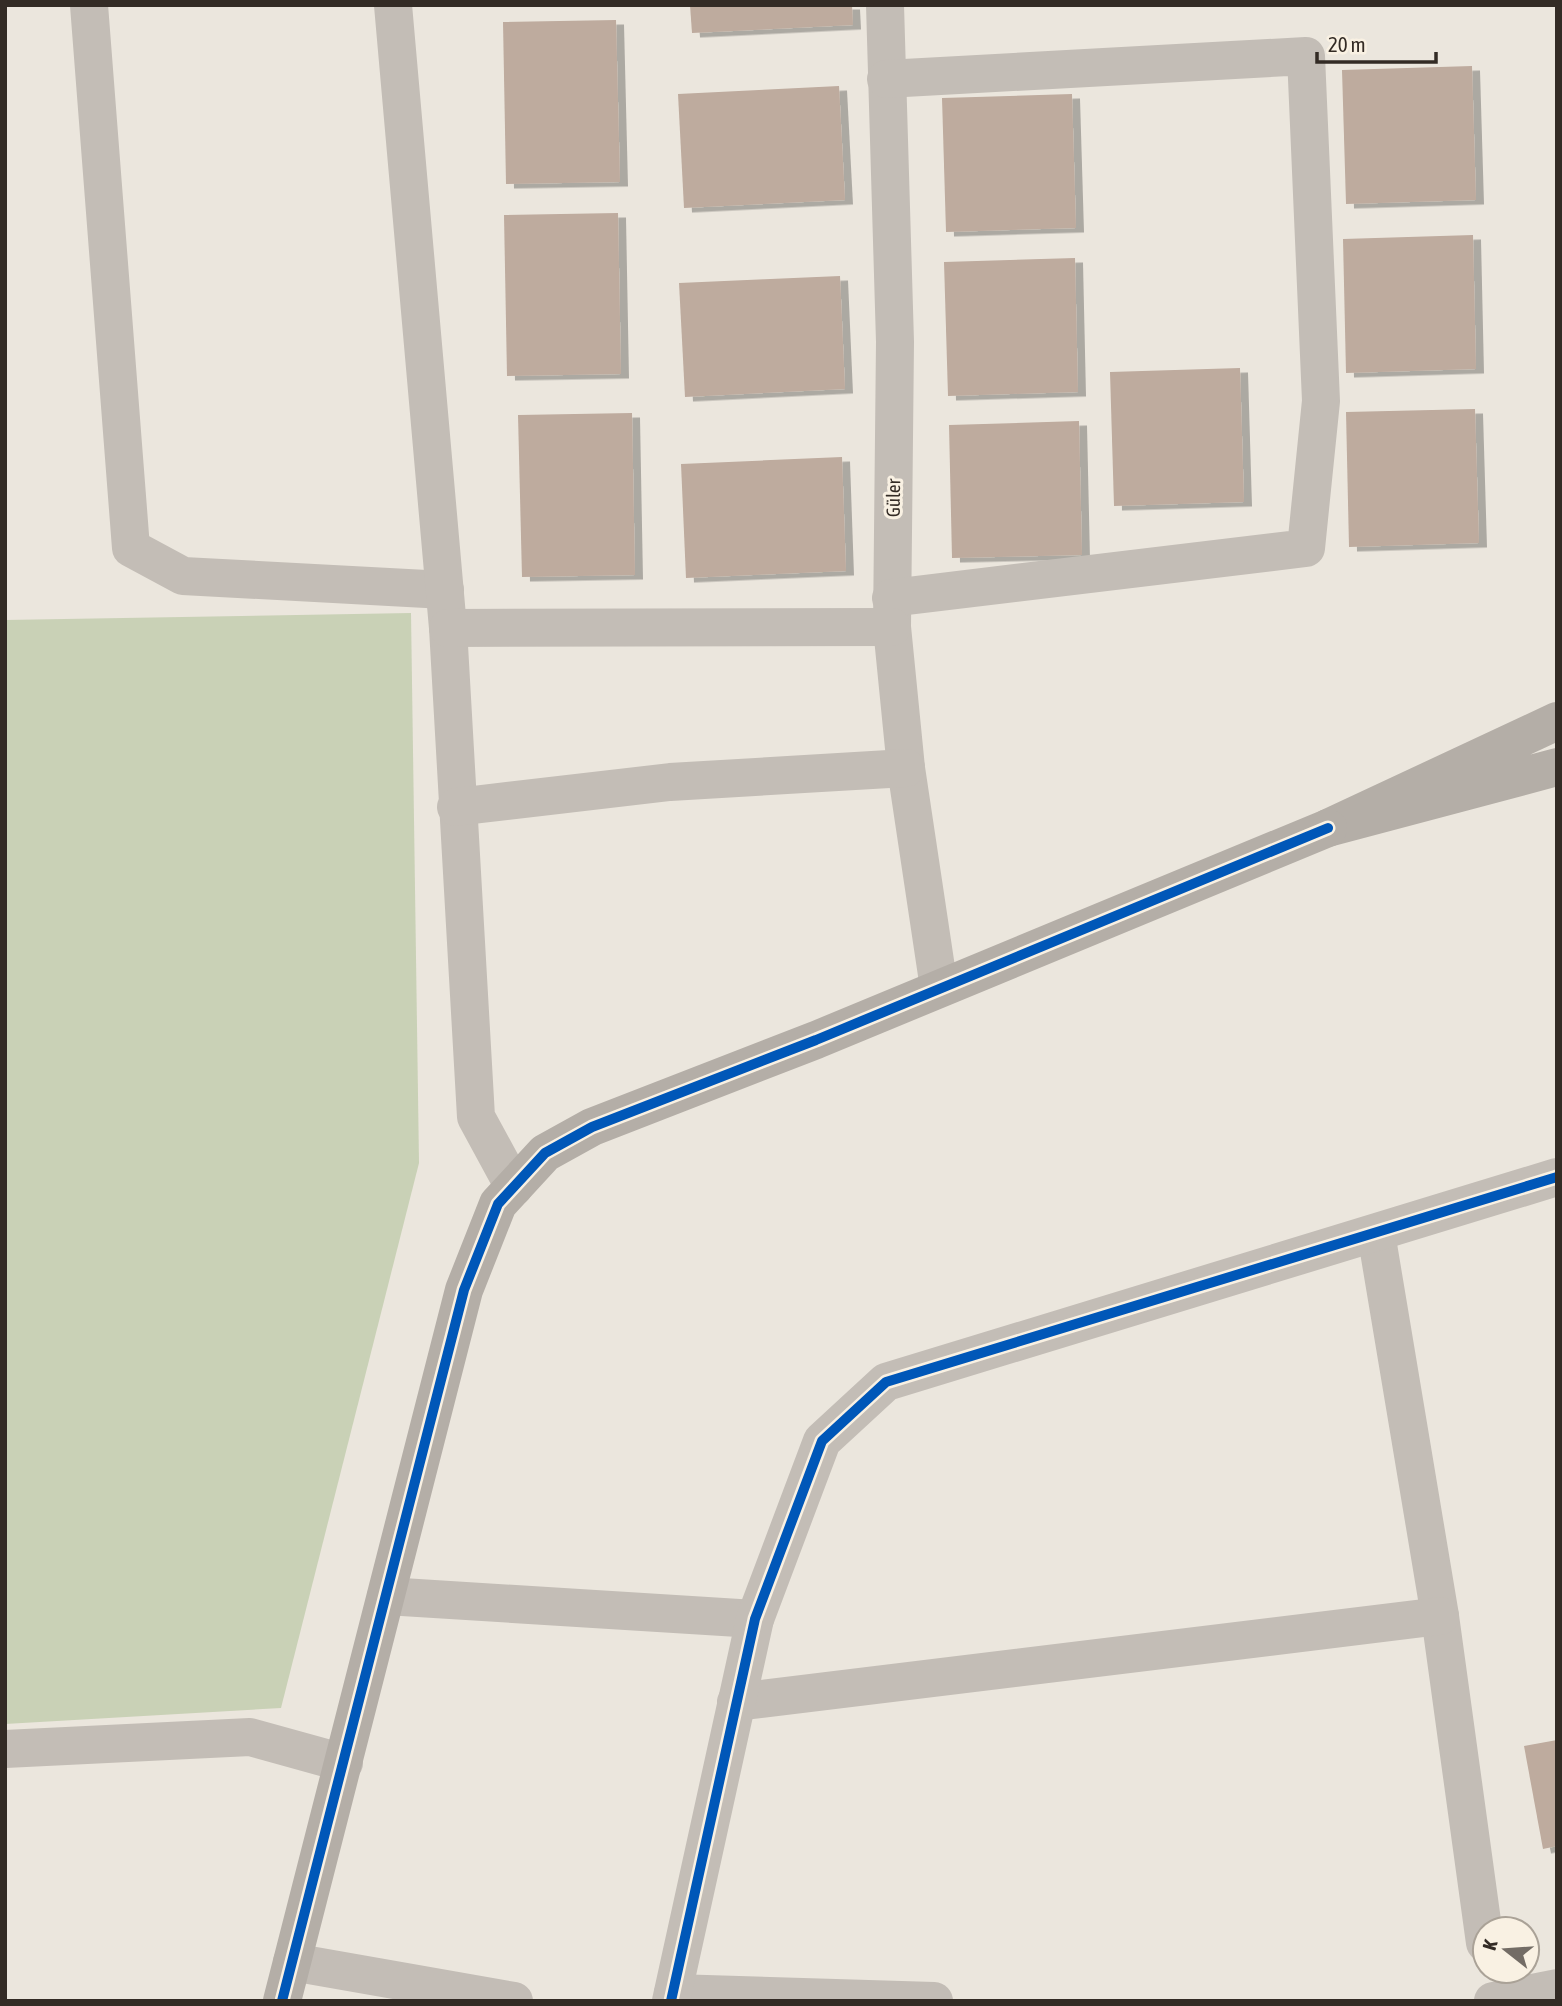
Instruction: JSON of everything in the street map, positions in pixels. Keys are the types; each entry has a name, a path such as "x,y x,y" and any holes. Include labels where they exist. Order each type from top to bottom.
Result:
{"street":[{"path":"89,5 131,548 183,576 445,590"},
{"path":"393,5 448,628 456,807 476,1117 514,1186"},
{"name":"Güler","path":"885,5 895,342 891,613 906,768 939,988"},
{"path":"448,628 891,613 1306,548 1321,401 1307,56 886,79"},
{"path":"282,2001 464,1290 498,1204 545,1153 592,1127 816,1040 1328,828 1557,722"},
{"path":"1328,828 1557,767"},
{"path":"456,807 670,782 906,768"},
{"path":"934,2001 672,1997 755,1619 822,1441 886,1382 1557,1177"},
{"path":"1376,1233 1440,1616 1481,1915"},
{"path":"386,1596 755,1619"},
{"path":"736,1702 1440,1616"},
{"path":"5,1749 250,1737 344,1763"},
{"path":"292,1962 514,2001"},
{"path":"1493,2001 1557,1989"}],"green space":[{"path":"411,613 419,1163 281,1708 5,1724 5,620"}],"building":[{"path":"690,5 852,5 853,25 692,33"},
{"path":"616,20 620,182 506,184 503,22"},
{"path":"1472,66 1476,200 1346,204 1342,70"},
{"path":"839,86 845,200 684,208 678,94"},
{"path":"1072,94 1076,228 946,232 942,98"},
{"path":"618,213 621,374 507,376 504,215"},
{"path":"1473,235 1476,369 1346,373 1343,239"},
{"path":"1075,258 1078,392 948,396 944,262"},
{"path":"840,276 845,389 685,397 679,283"},
{"path":"1240,368 1244,502 1114,506 1110,372"},
{"path":"1475,409 1479,543 1349,547 1346,412"},
{"path":"632,413 635,575 522,577 518,415"},
{"path":"1079,421 1082,555 952,558 949,425"},
{"path":"842,457 846,571 686,578 681,464"},
{"path":"1557,1740 1557,1846 1543,1849 1524,1746"}],"cycle path":[{"path":"282,2001 464,1290 498,1204 545,1153 592,1127 816,1040 1328,828"},
{"path":"671,2001 755,1619 822,1441 886,1382 1557,1177"}]}
